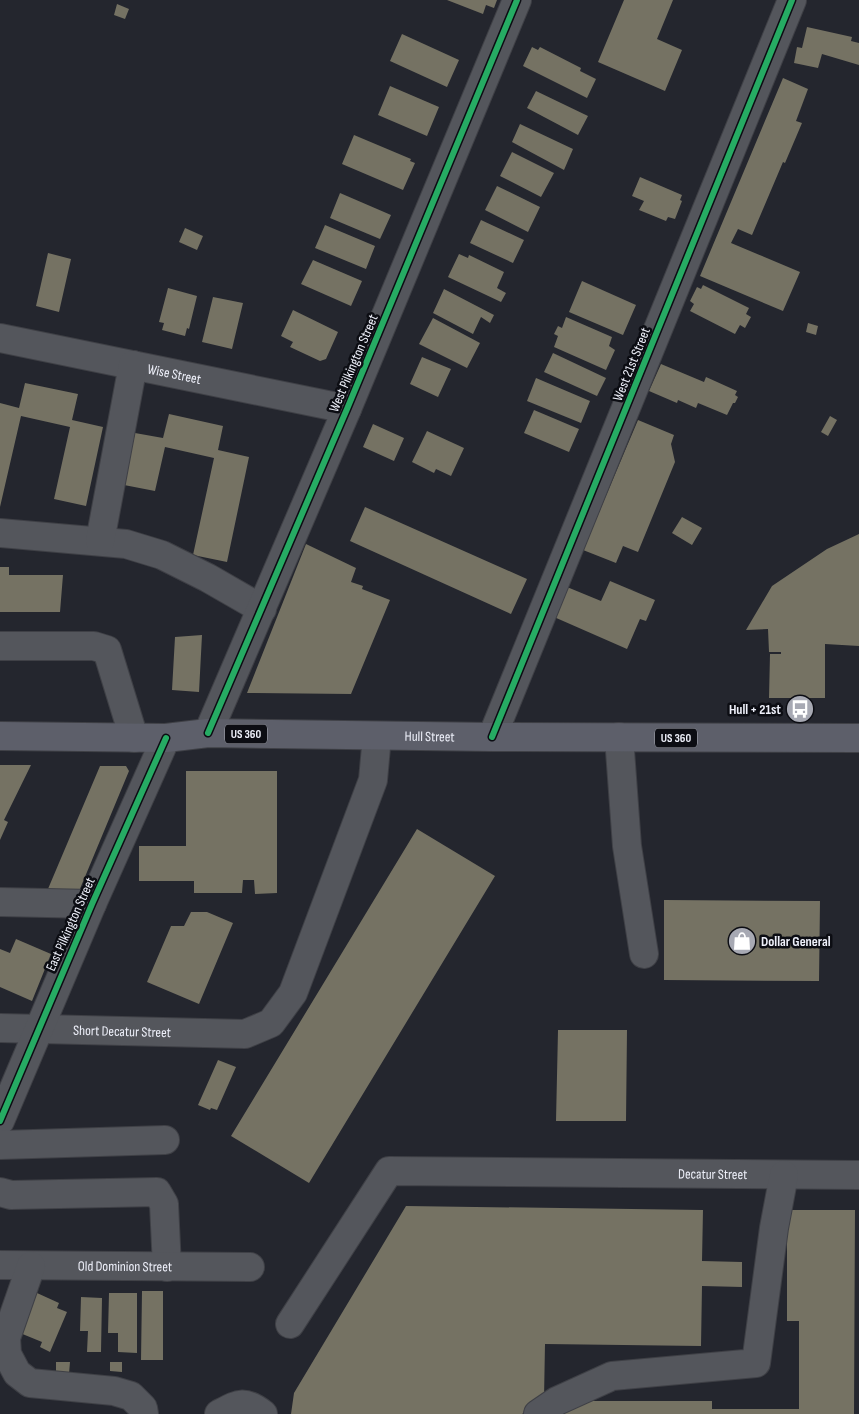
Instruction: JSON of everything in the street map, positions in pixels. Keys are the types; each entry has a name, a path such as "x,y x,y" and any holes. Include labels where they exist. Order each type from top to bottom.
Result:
{"main road":[{"name":"Hull Street","path":"0,736 166,738 208,733 492,737 859,738"}],"street":[{"name":"West Pilkington Street","path":"208,733 347,410 517,0"},
{"name":"West 21st Street","path":"492,737 792,0"},
{"name":"Wise Street","path":"0,338 347,410"},
{"path":"100,542 133,365"},
{"path":"0,533 126,544 162,555 208,578 262,609"},
{"path":"0,646 94,646 107,650 134,738"},
{"name":"Short Decatur Street","path":"0,1028 245,1034 272,1023 293,993 372,780 377,736"},
{"path":"619,737 626,846 644,954"},
{"name":"East Pilkington Street","path":"0,1121 38,1028 166,738"},
{"path":"0,902 92,904"},
{"path":"0,1145 165,1140"},
{"name":"Decatur Street","path":"290,1324 390,1171 859,1175"},
{"path":"538,1414 557,1401 612,1376 756,1363 774,1228 784,1175"},
{"path":"0,1192 11,1195 157,1192 164,1204 167,1267"},
{"name":"Old Dominion Street","path":"0,1265 250,1267"},
{"path":"31,1266 6,1338 8,1354 17,1373 30,1384 114,1391 131,1396 143,1408 144,1414"},
{"path":"219,1414 238,1405 252,1406 263,1414"}],"building":[{"path":"447,0 497,0 494,8 486,5 483,14"},
{"path":"624,0 673,0 657,39 682,50 665,91 598,62"},
{"path":"117,4 129,9 125,19 114,15"},
{"path":"807,27 852,37 851,41 859,43 859,65 822,54 818,68 794,63 797,47 802,48"},
{"path":"402,34 459,60 447,87 390,61"},
{"path":"532,47 538,50 540,47 581,68 580,71 596,79 587,98 523,66"},
{"path":"783,78 808,89 796,121 802,123 752,235 738,229 731,243 800,272 783,311 700,276"},
{"path":"390,86 439,107 427,136 378,115"},
{"path":"536,91 588,116 578,135 527,108"},
{"path":"520,124 573,149 564,170 512,142"},
{"path":"354,135 411,159 410,161 415,163 403,190 342,164"},
{"path":"512,152 554,173 541,197 500,176"},
{"path":"640,177 682,195 680,200 682,201 675,219 668,217 666,221 639,210 644,201 632,196"},
{"path":"497,186 540,207 528,232 485,210"},
{"path":"340,193 391,215 380,239 330,218"},
{"path":"481,220 524,240 513,263 470,243"},
{"path":"325,225 375,246 366,269 315,248"},
{"path":"185,228 203,236 197,250 179,242"},
{"path":"48,253 71,259 59,312 36,306"},
{"path":"459,254 468,258 469,255 504,272 497,288 506,293 501,302 448,277"},
{"path":"313,260 362,281 351,306 301,284"},
{"path":"582,281 636,305 623,335 569,312"},
{"path":"703,285 749,308 746,314 751,317 745,328 740,325 735,334 690,311 694,304 690,301 697,287 701,289"},
{"path":"168,288 197,296 189,329 187,328 185,336 162,330 164,323 159,322"},
{"path":"444,289 494,315 490,323 481,317 473,334 433,313"},
{"path":"213,297 243,303 232,349 202,342"},
{"path":"293,310 338,332 326,359 320,361 290,347 293,342 281,336"},
{"path":"566,317 612,337 609,346 615,350 606,370 554,347 558,336 554,334 558,326 562,328"},
{"path":"433,318 480,343 467,368 419,344"},
{"path":"808,323 818,326 816,335 806,332"},
{"path":"553,353 606,378 597,396 544,372"},
{"path":"422,357 451,369 438,397 410,384"},
{"path":"661,364 704,382 706,377 737,391 735,395 738,397 727,415 698,403 696,408 678,400 677,403 649,391"},
{"path":"536,378 590,401 581,423 527,401"},
{"path":"25,383 78,394 72,420 103,427 86,506 54,499 70,427 21,416 0,507 0,403 19,408"},
{"path":"534,410 579,429 569,452 524,433"},
{"path":"169,414 223,426 218,450 249,457 227,562 193,555 214,458 165,447 155,491 124,485 135,433 163,438"},
{"path":"830,416 837,420 828,436 821,432"},
{"path":"638,420 674,435 671,444 675,462 638,552 623,546 616,563 583,550"},
{"path":"373,424 404,438 394,461 363,447"},
{"path":"427,431 464,448 451,476 436,469 434,473 412,462"},
{"path":"365,507 527,579 511,614 350,541"},
{"path":"682,517 702,528 692,545 672,533"},
{"path":"859,534 859,646 825,644 825,698 769,698 770,654 781,654 781,652 769,652 768,629 746,630 772,586 827,549"},
{"path":"306,544 356,568 351,582 363,586 362,589 390,600 351,694 247,693"},
{"path":"0,567 9,567 9,575 63,575 60,612 0,612"},
{"path":"610,581 655,600 646,621 640,619 627,649 554,617 567,587 601,601"},
{"path":"202,635 199,692 172,690 175,637"},
{"path":"0,765 31,765 4,820 8,822 0,840"},
{"path":"100,766 126,766 129,771 77,896 45,896"},
{"path":"186,771 277,771 277,893 255,894 254,880 243,880 242,893 194,893 194,881 139,881 139,846 186,846"},
{"path":"417,829 495,876 309,1183 231,1136"},
{"name":"Dollar General","path":"664,900 820,901 819,981 664,980"},
{"path":"191,912 207,912 233,923 199,1004 147,982 171,926 184,926"},
{"path":"16,939 51,954 32,1001 0,987 0,949 10,953"},
{"path":"558,1030 627,1030 626,1121 556,1121"},
{"path":"218,1060 236,1067 217,1110 211,1108 210,1110 198,1105"},
{"path":"406,1206 703,1210 702,1261 742,1262 742,1287 702,1286 701,1346 545,1344 544,1399 522,1414 291,1414 294,1393"},
{"path":"787,1210 855,1210 854,1414 555,1414 566,1401 712,1401 712,1409 799,1409 799,1321 787,1321"},
{"path":"142,1291 163,1291 163,1360 141,1360"},
{"path":"37,1293 59,1303 57,1308 67,1312 50,1352 40,1347 42,1342 20,1333"},
{"path":"109,1293 137,1293 137,1353 118,1352 118,1333 108,1333"},
{"path":"81,1297 102,1298 101,1352 87,1352 88,1331 80,1331"},
{"path":"56,1362 70,1362 69,1374 56,1374"},
{"path":"110,1362 122,1362 122,1372 110,1371"}],"cycle path":[{"path":"208,733 347,409 517,0"},
{"path":"492,737 792,0"},
{"path":"0,1121 92,904 166,738"}],"place":[{"name":"Hull + 21st","path":"800,709"},
{"name":"Dollar General","path":"742,941"}]}
